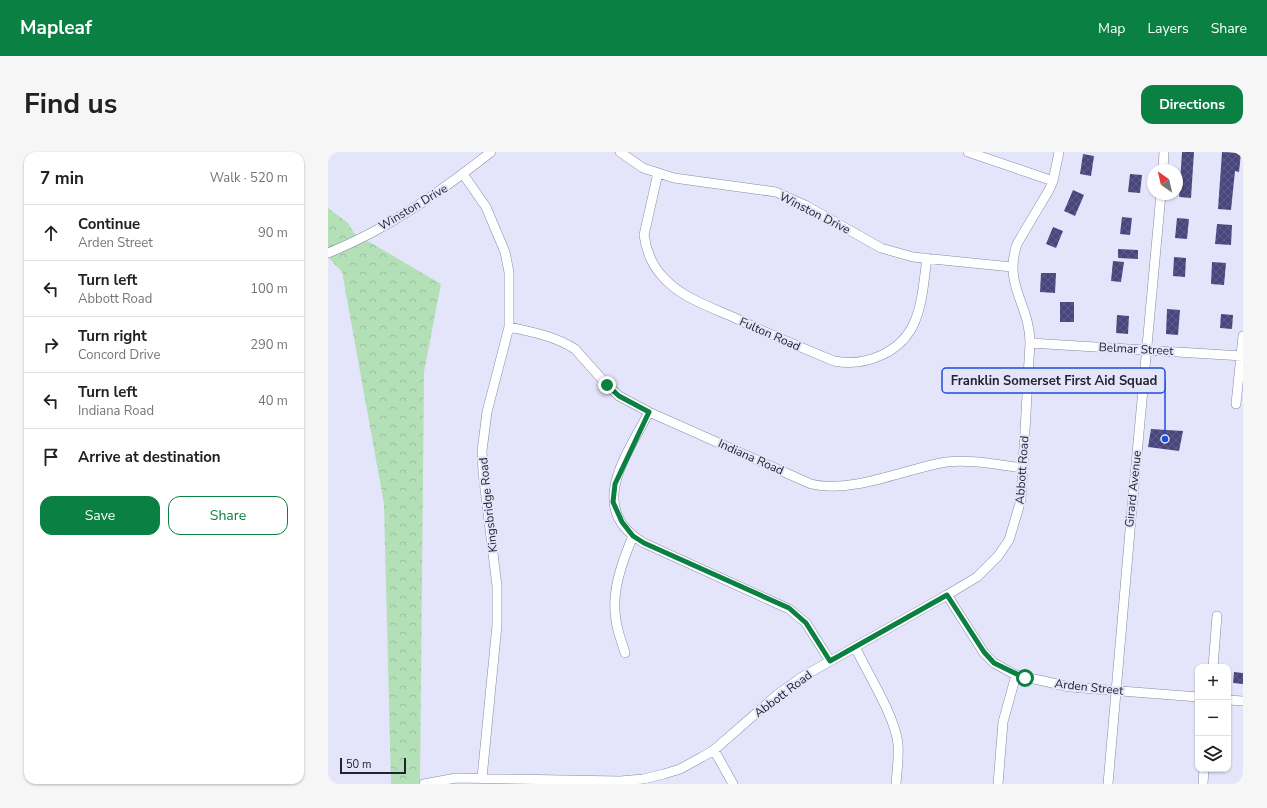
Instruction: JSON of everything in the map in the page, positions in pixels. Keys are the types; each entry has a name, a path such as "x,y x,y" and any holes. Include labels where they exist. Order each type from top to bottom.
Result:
{"street":[{"name":"Winston Drive","path":"328,253 351,244 419,205 491,152"},
{"name":"Winston Drive","path":"620,152 643,168 674,178 776,192 805,205 881,248 913,257 1012,267"},
{"path":"968,152 1053,181"},
{"name":"Abbott Road","path":"424,784 450,779 482,778 547,782 620,781 643,779 680,769 714,750 777,695 802,677 977,577 998,556 1009,540 1020,508 1030,334 1014,285 1012,267 1017,244 1053,181 1059,152"},
{"path":"1163,164 1164,152"},
{"name":"Fulton Road","path":"658,173 644,235 652,262 662,276 681,293 699,302 834,361 845,363 868,360 886,354 905,337 914,322 920,304 927,258"},
{"name":"Kingsbridge Road","path":"463,174 486,207 505,252 509,272 509,326 487,412 483,445 483,472 497,586 497,624 482,778"},
{"name":"Girard Avenue","path":"1108,784 1128,545 1143,402 1160,200"},
{"name":"Indiana Road","path":"509,326 554,338 575,349 607,385 619,396 649,412 811,484 823,487 834,487 948,462 976,462 1023,468"},
{"path":"1236,404 1243,336"},
{"name":"Belmar Street","path":"1030,343 1242,356"},
{"path":"649,412 615,484 613,502 615,509 633,536 789,608 806,623 830,661"},
{"path":"625,653 616,620 615,603 619,575 633,536"},
{"name":"Arden Street","path":"947,595 984,652 994,663 1016,675 1070,687 1195,697"},
{"path":"1213,664 1217,616"},
{"path":"855,647 888,713 896,736 898,745 896,784"},
{"path":"998,784 1003,722 1016,675"},
{"path":"1231,700 1243,701"},
{"path":"714,750 733,784"},
{"path":"1203,784 1204,772"}],"green space":[{"path":"328,208 348,223 354,233 441,284 424,372 420,784 391,784 384,504 342,272 328,257"}],"building":[{"path":"1182,152 1194,152 1191,198 1183,197 1183,164 1181,164"},
{"path":"1222,152 1241,153 1239,172 1235,171 1231,210 1218,209"},
{"path":"1083,154 1094,156 1091,176 1080,174"},
{"path":"1130,174 1142,175 1140,193 1128,192"},
{"path":"1073,190 1084,195 1075,216 1064,211"},
{"path":"1122,217 1132,218 1130,235 1120,234"},
{"path":"1177,218 1189,219 1187,239 1175,238"},
{"path":"1217,224 1232,225 1231,245 1215,244"},
{"path":"1053,227 1063,231 1056,248 1046,244"},
{"path":"1118,249 1138,250 1138,259 1118,258"},
{"path":"1174,257 1186,258 1185,277 1173,276"},
{"path":"1113,261 1124,262 1121,282 1111,281"},
{"path":"1212,262 1226,263 1224,285 1211,284"},
{"path":"1041,273 1056,273 1055,293 1040,292"},
{"path":"1060,302 1074,302 1074,322 1060,322"},
{"path":"1167,309 1180,310 1178,335 1166,334"},
{"path":"1221,314 1233,315 1232,329 1220,328"},
{"path":"1117,315 1129,316 1128,334 1116,333"},
{"path":"1151,429 1183,431 1179,451 1148,447"},
{"path":"1234,672 1243,673 1243,684 1233,683"}],"place":[{"name":"Franklin Somerset First Aid Squad","path":"1165,439"}],"route":[{"path":"607,385 619,396 649,412 620,470 615,484 613,502 615,509 622,522 633,536 644,543 789,608 800,616 806,623 830,661 947,595 984,652 994,663 1016,675 1025,678"}]}
